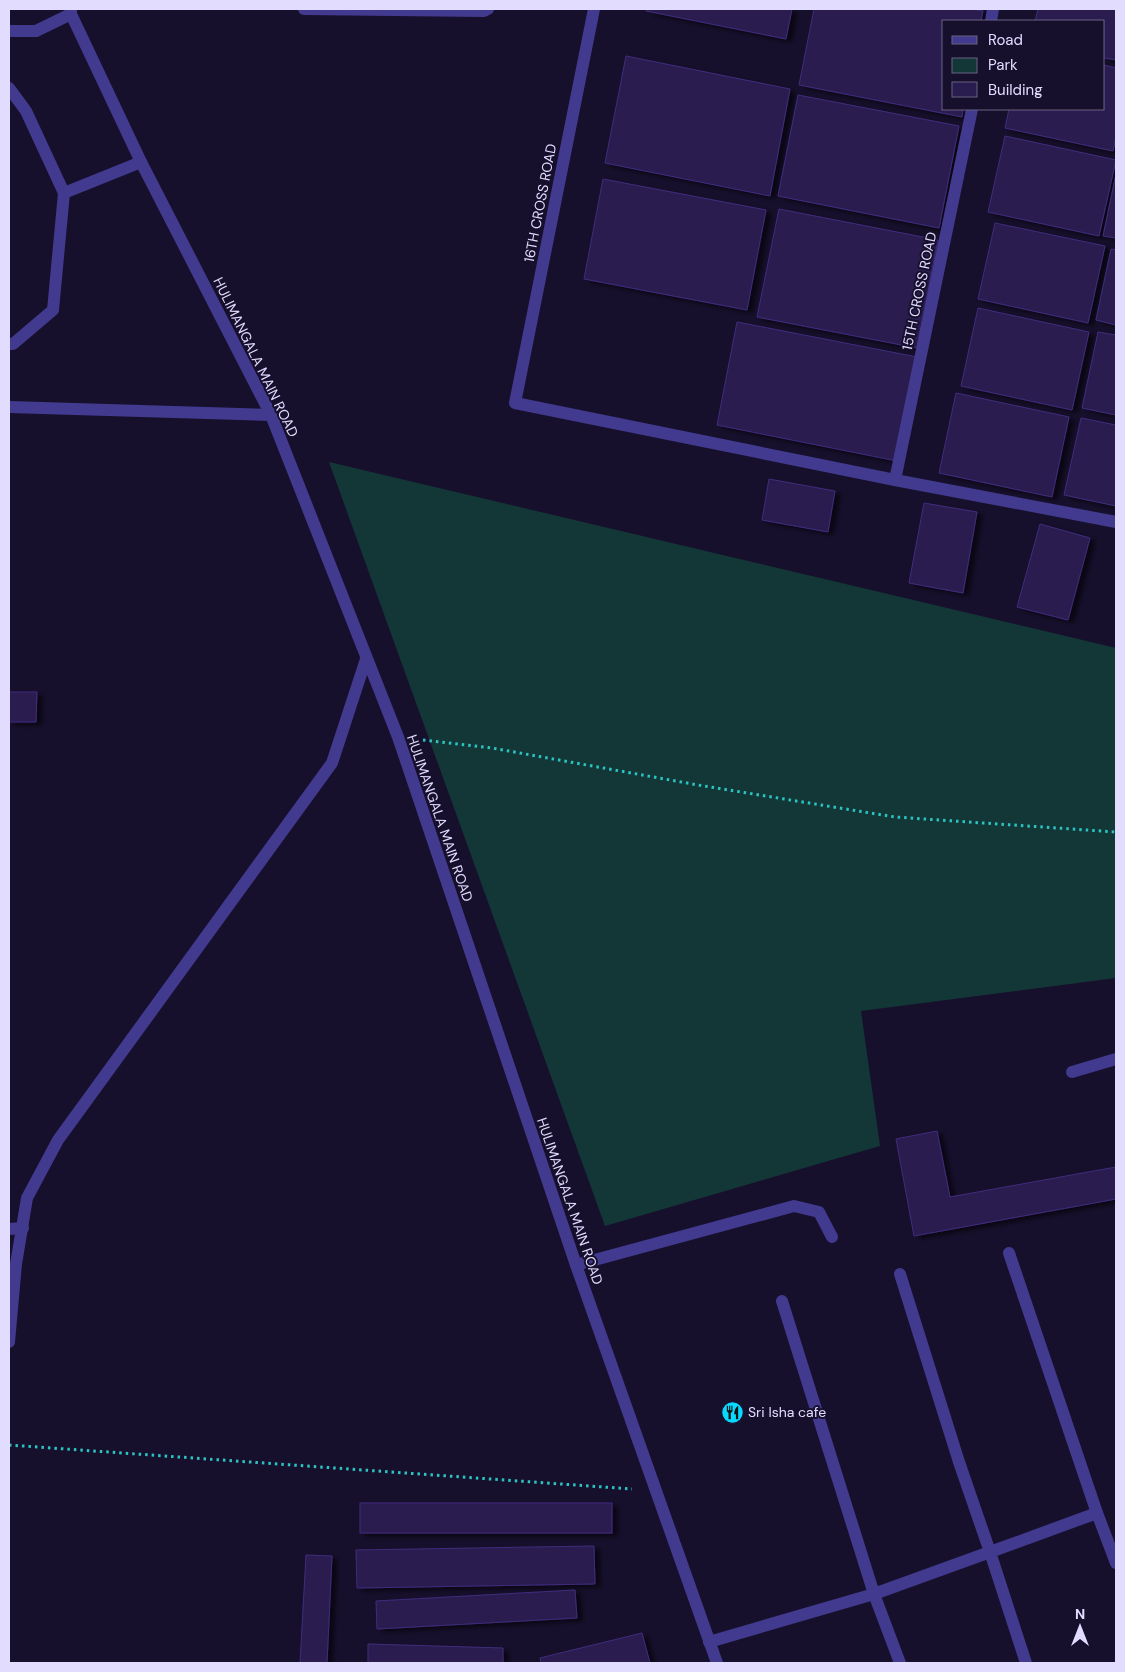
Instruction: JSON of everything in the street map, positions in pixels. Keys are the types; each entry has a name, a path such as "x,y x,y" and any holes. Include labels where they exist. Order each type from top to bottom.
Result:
{"street":[{"path":"304,9 484,11 488,9"},
{"name":"16TH CROSS ROAD","path":"594,9 515,403 896,480"},
{"path":"9,31 36,31 71,12"},
{"name":"HULIMANGALA MAIN ROAD","path":"71,12 141,162 271,415 398,737 576,1265 717,1663"},
{"path":"9,88 26,111 64,194 53,310 13,344 9,344"},
{"name":"15TH CROSS ROAD","path":"896,480 972,110"},
{"path":"64,194 141,162"},
{"path":"9,407 271,415"},
{"path":"896,480 1116,522"},
{"path":"9,1342 16,1264 27,1198 58,1140 332,763 366,659"},
{"path":"1072,1072 1116,1058"},
{"path":"576,1265 794,1206 819,1212 832,1237"},
{"path":"9,1229 23,1228"},
{"path":"1009,1253 1097,1514 1116,1563"},
{"path":"900,1274 959,1462 1026,1663"},
{"path":"782,1301 874,1594 900,1663"},
{"path":"709,1642 874,1594 1097,1514"}],"path":[{"path":"398,737 492,748 698,785 895,817 1116,832"},
{"path":"9,1446 656,1491"}],"green space":[{"path":"329,462 1116,648 1116,978 861,1011 880,1146 605,1226"}],"building":[{"path":"647,9 792,9 786,39 646,11"},
{"path":"814,9 971,9 983,11 981,20 942,20 942,110 963,110 962,117 799,85"},
{"path":"1038,9 1116,9 1116,60 1105,58 1105,20 1035,20"},
{"path":"626,56 790,89 770,196 605,163"},
{"path":"1105,65 1116,68 1116,137 1113,151 1005,128 1009,110 1105,110"},
{"path":"798,95 959,126 939,228 778,196"},
{"path":"1005,136 1116,160 1099,236 988,212"},
{"path":"1116,174 1116,238 1103,236"},
{"path":"603,179 766,210 747,310 584,279"},
{"path":"779,209 938,240 917,348 757,317"},
{"path":"995,223 1105,246 1088,323 978,299"},
{"path":"1111,249 1116,250 1116,325 1096,320"},
{"path":"978,308 1089,332 1072,410 961,386"},
{"path":"737,322 917,357 897,461 717,425"},
{"path":"1098,332 1116,335 1116,415 1082,408"},
{"path":"956,393 1069,417 1052,497 939,473"},
{"path":"1081,418 1116,425 1116,506 1064,495"},
{"path":"769,479 835,491 828,532 762,520"},
{"path":"924,503 977,512 963,593 909,583"},
{"path":"1040,524 1090,538 1068,620 1017,607"},
{"path":"9,692 37,692 36,722 9,722"},
{"path":"937,1131 950,1197 1116,1167 1116,1199 914,1236 896,1139"},
{"path":"360,1503 612,1503 612,1533 360,1533"},
{"path":"594,1546 595,1584 357,1588 356,1550"},
{"path":"306,1555 332,1556 327,1663 300,1663"},
{"path":"575,1590 577,1618 377,1629 376,1601"},
{"path":"642,1633 650,1663 541,1663 540,1658"},
{"path":"368,1644 503,1648 503,1663 368,1663"}],"place":[{"name":"Sri Isha cafe","path":"732,1412"}]}
